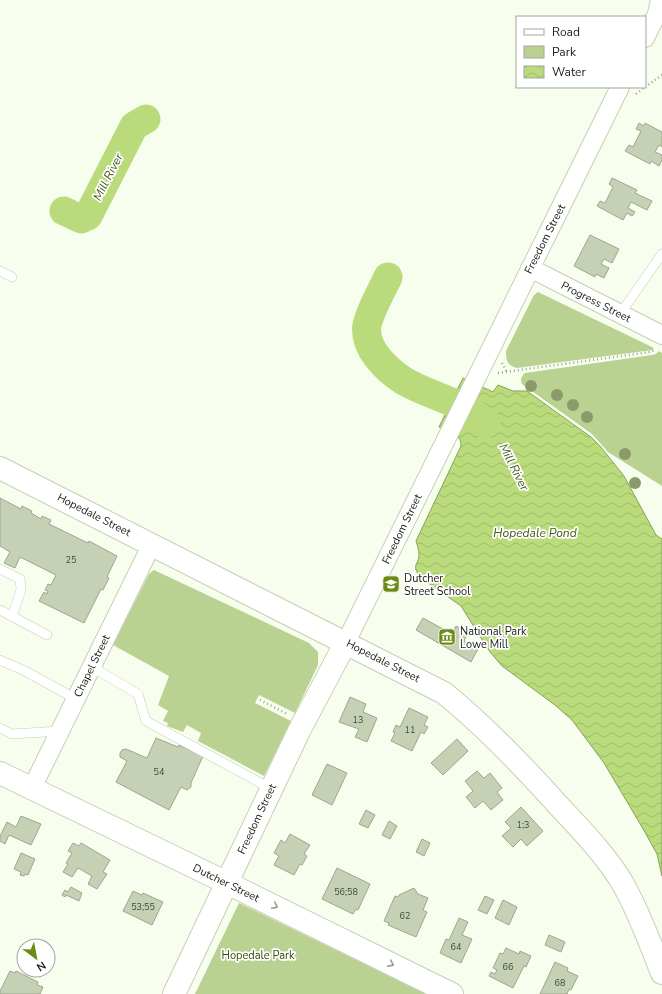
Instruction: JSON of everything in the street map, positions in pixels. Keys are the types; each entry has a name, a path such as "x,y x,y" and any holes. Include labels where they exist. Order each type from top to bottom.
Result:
{"street":[{"path":"646,36 660,10"},
{"name":"Freedom Street","path":"174,994 299,731 346,642 620,88"},
{"name":"Progress Street","path":"530,268 620,314 660,341"},
{"name":"Hopedale Street","path":"0,468 444,693 470,713 520,763 609,863 623,885 639,917 662,973"},
{"name":"Chapel Street","path":"32,788 152,544"},
{"name":"Dutcher Street","path":"0,773 452,994"}],"lane":[{"path":"620,314 662,254"},
{"path":"0,271 12,277"},
{"path":"0,569 20,579 21,590 12,617"},
{"path":"0,610 47,635"},
{"path":"0,660 25,671 76,699"},
{"path":"92,667 138,694 146,721 272,789"},
{"path":"0,728 12,734 60,731"}],"path":[{"path":"646,86 662,75"},
{"path":"496,374 650,352 660,341"},
{"path":"260,700 292,716"}],"green space":[{"path":"538,292 654,348 652,350 517,368 511,366 506,357 506,351 534,295"},
{"path":"659,351 662,353 662,486 608,452 592,434 521,382 521,378 525,373 652,355"},
{"path":"154,570 309,643 318,652 318,665 295,713 259,695 255,703 291,721 264,776 198,741 201,733 187,725 183,732 167,726 168,723 163,721 168,711 158,705 169,676 113,645 149,574"},
{"name":"Hopedale Park","path":"239,903 426,994 195,994"}],"water":[{"name":"Hopedale Pond","path":"463,378 493,392 498,385 513,391 527,391 591,437 624,476 656,535 662,539 662,876 657,854 642,827 604,763 572,720 555,705 502,666 490,652 461,606 421,578 416,570 419,554 416,541 461,446 461,442 457,436 439,427"}],"building":[{"path":"639,123 644,126 645,123 662,132 662,147 659,145 655,152 662,155 662,160 659,166 651,161 650,164 625,151 629,145 633,147 641,131 636,129"},
{"path":"612,178 637,190 635,193 652,201 647,210 631,202 628,208 635,212 632,216 627,213 623,220 597,206 600,201 605,203 613,187 609,184"},
{"path":"590,235 619,249 612,263 604,259 601,264 609,268 604,278 596,274 595,277 574,266"},
{"path":"0,498 21,509 22,506 32,511 31,513 41,519 42,516 51,520 49,524 88,543 89,541 117,556 107,577 109,578 103,590 101,589 84,623 39,601 44,592 47,594 48,591 45,590 48,584 51,585 56,575 20,557 15,568 4,563 10,552 0,546"},
{"name":"National Park Lowe Mill","path":"423,618 452,634 456,626 468,633 464,641 478,649 471,662 416,630"},
{"path":"350,697 366,704 363,712 377,718 367,742 355,737 359,729 339,722"},
{"path":"409,708 428,717 424,725 428,727 424,734 421,732 412,751 391,741 395,733 393,732 396,725 400,727"},
{"path":"156,738 178,747 179,745 203,756 191,783 191,787 187,790 181,787 169,810 116,782 127,761 120,757 122,750 126,749 147,758"},
{"path":"457,739 468,751 443,775 431,763"},
{"path":"327,764 347,773 332,805 312,795"},
{"path":"477,771 484,778 490,773 502,788 497,792 503,800 491,810 483,801 475,808 466,797 473,791 465,781"},
{"path":"521,807 543,831 527,846 521,839 513,847 502,836 511,828 505,822"},
{"path":"366,810 375,815 368,828 359,824"},
{"path":"21,816 41,824 31,845 9,835 5,844 0,841 0,836 7,822 16,827"},
{"path":"389,821 397,826 390,839 382,835"},
{"path":"290,834 310,845 304,854 307,856 302,865 300,864 294,875 274,865 279,856 274,853 281,840 285,843"},
{"path":"422,839 430,843 424,856 416,852"},
{"path":"73,843 79,846 81,843 110,860 103,872 107,874 97,889 88,884 92,876 78,868 72,877 63,872 72,853 68,851"},
{"path":"21,853 35,859 28,875 25,874 24,876 20,875 21,872 14,869"},
{"path":"337,868 370,884 358,910 356,909 353,914 322,899"},
{"path":"71,887 82,893 79,901 66,895 65,897 62,895 65,890 68,892"},
{"path":"414,888 418,894 428,898 423,910 427,912 416,937 388,925 389,923 384,921 395,896 398,897 399,895"},
{"path":"133,891 142,895 143,893 163,902 152,925 123,911"},
{"path":"485,896 494,900 487,914 478,910"},
{"path":"503,900 517,907 509,925 495,918"},
{"path":"459,918 468,922 462,935 472,939 461,963 440,953 446,939 449,940"},
{"path":"549,935 565,942 561,952 545,945"},
{"path":"506,948 519,954 520,951 531,956 513,988 489,976 491,972 495,974 497,970 493,968 500,953 503,954"},
{"path":"555,962 568,968 567,971 578,976 571,990 569,989 567,994 540,994"},
{"path":"10,971 15,973 16,971 16,978 30,978 38,982 37,985 43,987 40,994 0,994"}],"waterway":[{"name":"Mill River","path":"64,211 81,219 88,216 134,126 146,119"},
{"name":"Mill River","path":"388,277 367,325 367,334 372,350 390,371 404,381 457,404 486,423"}],"place":[{"name":"Dutcher Street School","path":"391,584"},
{"name":"National Park Lowe Mill","path":"447,637"}]}
